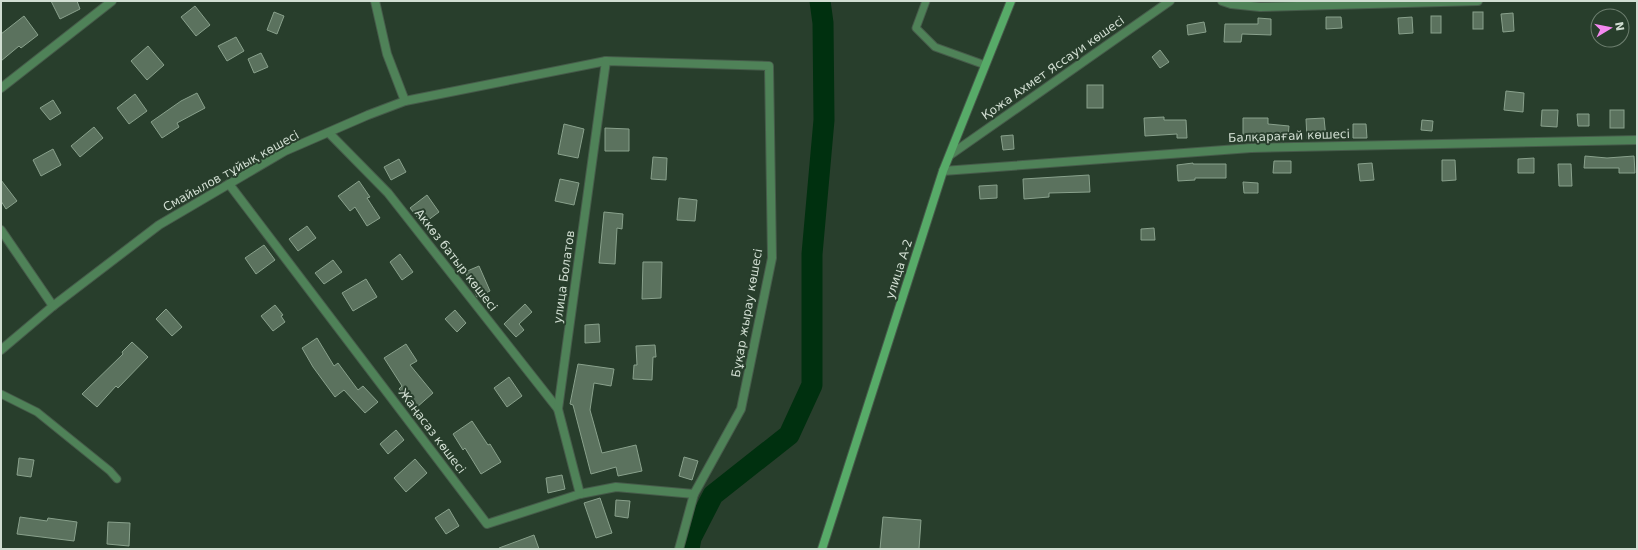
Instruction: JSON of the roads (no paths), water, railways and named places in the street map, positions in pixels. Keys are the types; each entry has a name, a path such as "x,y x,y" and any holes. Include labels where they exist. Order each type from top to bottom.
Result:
{"main road":[{"name":"улица А-2","path":"822,549 943,171 1011,1"}],"street":[{"path":"1,88 112,1"},
{"path":"375,1 387,54 404,101"},
{"name":"Қожа Ахмет Яссауи көшесі","path":"950,155 1170,1"},
{"path":"1222,1 1231,4 1260,7 1478,1"},
{"name":"Смайылов тұйық көшесі","path":"1,350 53,306 159,225 285,151 404,101 606,61 769,66"},
{"name":"улица Болатов","path":"580,494 558,409 606,61"},
{"name":"Бұқар жырау көшесі","path":"679,549 694,494 741,409 772,258 769,66"},
{"name":"Аккөз батыр көшесі","path":"328,132 388,193 558,409"},
{"name":"Балқарағай көшесі","path":"943,171 1251,148 1637,140"},
{"name":"Жаңасаз көшесі","path":"229,184 488,524 580,494 616,487 694,494"},
{"path":"1,230 53,306"}],"lane":[{"path":"926,1 916,28 935,47 985,66"},
{"path":"1,394 37,412 110,471 117,479"}],"waterway":[{"path":"689,549 691,538 713,495 789,435 812,385 812,254 824,120 823,23 820,1"}]}
